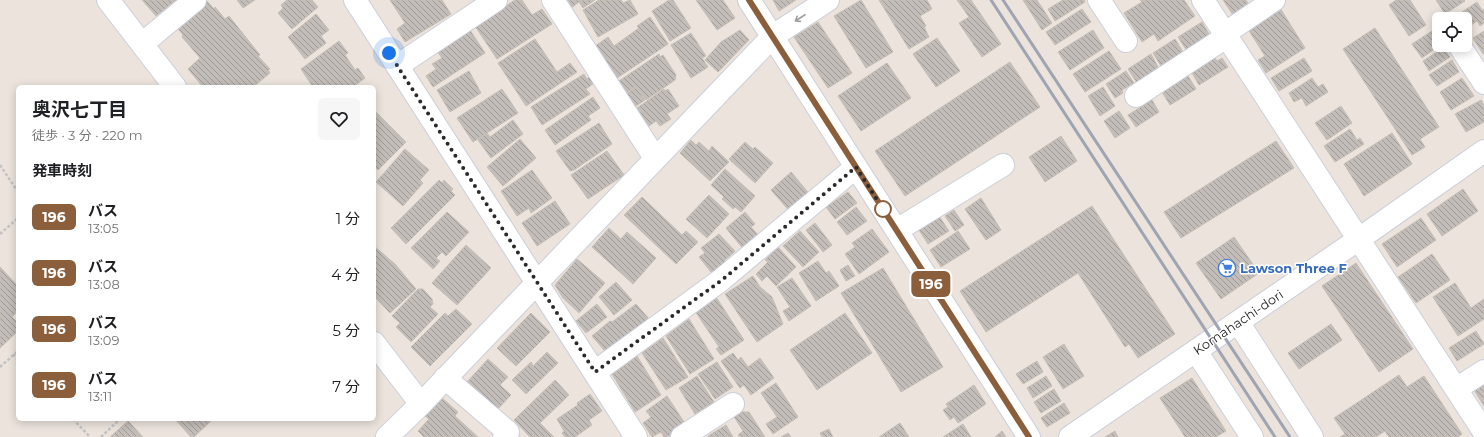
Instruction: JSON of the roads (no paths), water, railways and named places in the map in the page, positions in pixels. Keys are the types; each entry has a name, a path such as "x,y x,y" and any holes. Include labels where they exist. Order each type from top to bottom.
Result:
{"street":[{"path":"108,0 173,85"},
{"path":"142,44 195,0"},
{"path":"355,0 636,437"},
{"path":"397,66 496,0"},
{"path":"553,0 655,158"},
{"path":"749,0 1029,437"},
{"path":"387,437 421,404 773,36 828,0"},
{"path":"1099,0 1126,41"},
{"path":"1203,0 1484,432"},
{"path":"1136,96 1274,0"},
{"path":"1464,52 1484,83"},
{"name":"Komahachi-dori","path":"1070,437 1359,239 1484,151"},
{"path":"897,230 1003,165"},
{"path":"595,372 722,280 856,167"},
{"path":"1238,322 1312,437"},
{"path":"376,346 421,404"},
{"path":"1196,351 1252,437"},
{"path":"1456,389 1484,371"},
{"path":"445,378 508,432 504,437"},
{"path":"682,437 733,404"}],"railway":[{"path":"991,0 1275,437"},
{"path":"1003,0 1290,437"}],"place":[{"name":"Lawson Three F","path":"1227,268"}]}
